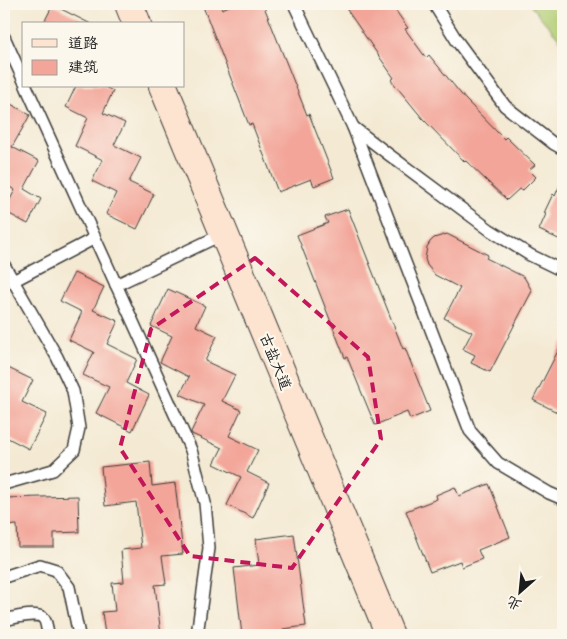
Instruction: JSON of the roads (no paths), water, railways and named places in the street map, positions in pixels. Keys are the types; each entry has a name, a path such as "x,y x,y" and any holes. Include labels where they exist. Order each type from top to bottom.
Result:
{"street":[{"path":"129,4 136,22"},
{"name":"古盐大道","path":"164,88 390,635"}],"lane":[{"path":"294,4 353,127 470,431 498,463 563,500"},
{"path":"434,4 457,41 505,106 563,149"},
{"path":"4,37 22,77"},
{"path":"27,88 191,450 205,503 209,548 197,635"},
{"path":"353,127 490,230 530,255 563,271"},
{"path":"116,285 225,233"},
{"path":"13,281 95,238"},
{"path":"4,265 57,357 69,383 73,392 79,428 74,450 54,470 4,484"},
{"path":"4,577 40,565 56,570 69,586 79,635"},
{"path":"4,620 35,615 41,616 45,620 48,635"}]}
